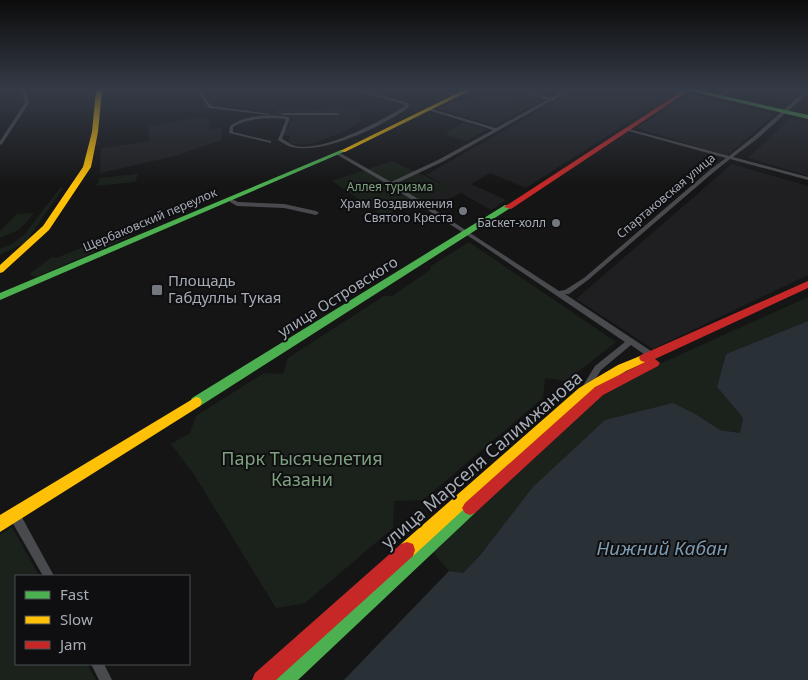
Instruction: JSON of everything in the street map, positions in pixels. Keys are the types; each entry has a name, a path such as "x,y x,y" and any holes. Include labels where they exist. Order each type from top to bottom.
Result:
{"main road":[{"path":"0,270 46,228 87,167 96,122"},
{"path":"232,201 338,154 375,131 398,122"},
{"name":"улица Островского","path":"0,524 467,234 638,122"},
{"name":"Щербаковский переулок","path":"0,296 24,288 232,201"},
{"name":"улица Марселя Салимжанова","path":"262,680 583,392 603,378 808,284"},
{"path":"4,290 24,288"},
{"path":"284,680 378,591 599,391 808,291"}],"street":[{"path":"0,144 15,122"},
{"path":"242,122 237,123 231,128 231,133 268,142"},
{"path":"287,122 280,139 288,146 299,148 334,144 360,131 375,131 387,122"},
{"path":"470,122 497,130"},
{"path":"391,184 512,122"},
{"name":"Спартаковская улица","path":"559,293 567,292 586,279 773,122"},
{"path":"626,129 728,159 808,179"},
{"path":"360,131 375,131"},
{"path":"338,154 391,184 651,355"},
{"name":"Щербаковский переулок","path":"232,201 237,204 284,206 316,212"},
{"path":"583,392 598,368 630,342"},
{"path":"15,516 48,575"},
{"path":"98,665 106,680"}],"shaded area":[{"path":"173,122 209,122 210,130 222,128 222,140 175,156 100,173 101,148 150,141 148,126"},
{"path":"290,122 359,122 343,132 311,144 293,144 288,142 290,136 283,135"},
{"path":"519,122 629,122 526,188 490,173 471,184 506,200 491,210 461,193 434,206 422,198 448,187 426,175"},
{"path":"646,122 766,122 727,156 636,128"},
{"path":"786,122 808,122 808,176 748,158"},
{"path":"732,164 808,186 808,275 653,349 576,299"}],"green space":[{"path":"463,122 486,130 466,141 445,134"},
{"path":"480,122 502,122 494,126"},
{"name":"Аллея туризма","path":"392,161 449,187 383,216 332,181"},
{"path":"138,174 135,182 96,186 100,178"},
{"path":"64,187 25,243 0,255 0,249 12,244 25,234 60,188"},
{"path":"34,213 19,230 0,238 0,231 17,214"},
{"path":"125,230 131,236 36,277 29,274 52,257 56,258"},
{"name":"Парк Тысячелетия Казани","path":"469,242 616,342 566,381 545,378 543,398 423,500 394,501 393,528 305,603 276,608 195,476 171,444 190,433 196,416 264,373 283,374 288,358 384,296 392,296 430,270 431,266"},
{"path":"808,297 808,321 726,354 717,387 743,418 740,433 720,430 697,415 605,420 463,573 449,571 432,551 565,425 606,393 644,371"},
{"path":"12,527 38,575 15,575 15,665 88,665 96,680 0,680 0,535"}],"water":[{"name":"Нижний Кабан","path":"808,321 808,680 344,680 449,571 463,573 482,553 533,487 605,420 673,403 697,415 720,430 740,433 743,418 717,387 726,354"}],"traffic: fast":[{"path":"0,297 343,151"},
{"path":"196,402 508,207"},
{"path":"284,680 470,508"}],"traffic: slow":[{"path":"0,270 46,228 87,167 96,122"},
{"path":"343,151 403,122"},
{"path":"407,550 583,392 622,368 645,358"},
{"path":"0,524 196,402"}],"traffic: jam":[{"path":"508,207 639,122"},
{"path":"645,358 808,284"},
{"path":"470,508 599,391 654,363"},
{"path":"262,680 407,550"}],"place":[{"name":"Храм Воздвижения Святого Креста","path":"463,211"},
{"name":"Баскет-холл","path":"556,223"},
{"name":"Площадь Габдуллы Тукая","path":"157,290"}]}
